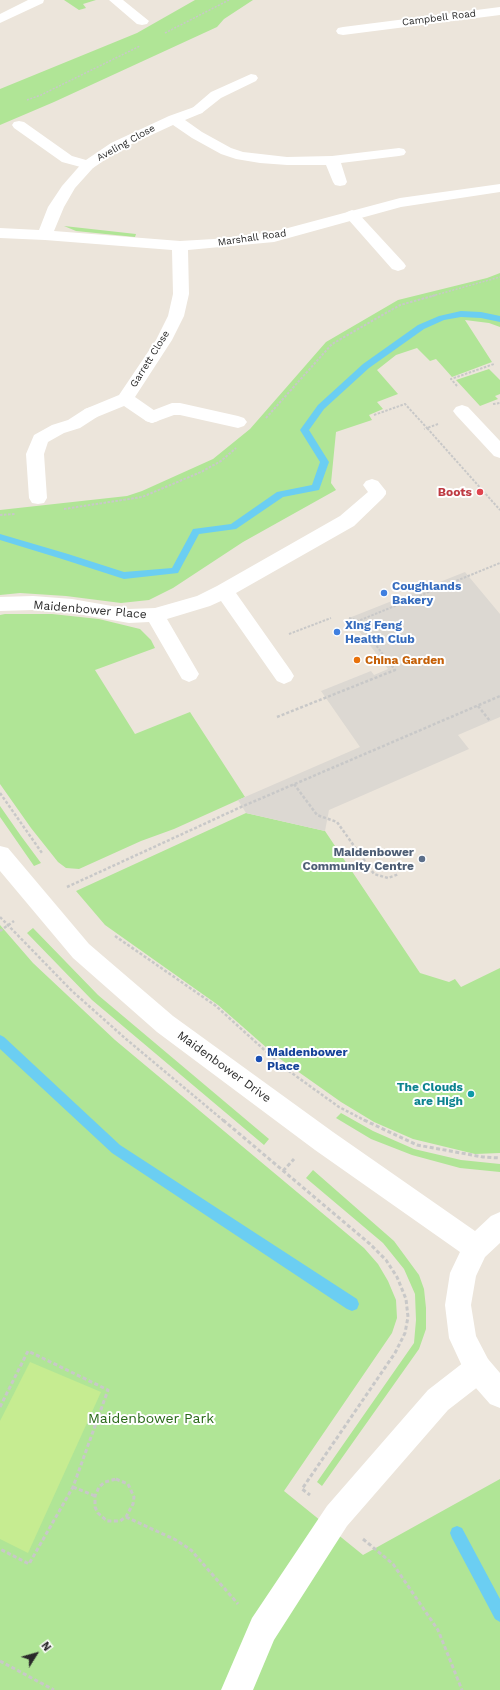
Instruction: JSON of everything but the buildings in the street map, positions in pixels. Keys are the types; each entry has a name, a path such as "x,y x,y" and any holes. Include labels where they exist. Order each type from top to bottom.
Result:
{"street":[{"path":"0,19 38,0"},
{"path":"115,0 142,21"},
{"path":"484,0 496,11"},
{"name":"Campbell Road","path":"343,31 496,11"},
{"path":"370,13 378,26"},
{"name":"Aveling Close","path":"45,235 56,207 69,186 88,165 116,146 197,110 216,95 251,78"},
{"path":"174,119 211,143 242,156 287,161 332,160 400,152"},
{"path":"19,125 67,159 88,165"},
{"path":"332,160 340,182"},
{"name":"Marshall Road","path":"0,233 45,235 180,246 246,241 274,237 352,215 415,200 500,188"},
{"path":"352,215 398,266"},
{"name":"Garrett Close","path":"38,498 35,454 40,439 58,429 74,424 91,413 125,399 164,340 176,316 181,294 180,246"},
{"name":"Garrett Close","path":"125,399 152,417 172,410 180,409 238,422"},
{"path":"462,411 500,452"},
{"name":"Maidenbower Place","path":"0,604 72,606 129,616 155,616 203,601 224,591 347,520 377,494 377,491 372,484"},
{"path":"224,591 284,676"},
{"path":"155,616 189,674"},
{"name":"Maidenbower Drive","path":"0,855 81,952 165,1024 324,1141 476,1248"},
{"path":"500,1225 476,1248 463,1274 458,1305 463,1338 478,1369 500,1394"},
{"path":"237,1690 263,1629 337,1516 438,1400 478,1369"}],"path":[{"path":"160,36 229,0"},
{"path":"27,100 41,95 146,43"},
{"path":"374,415 405,404 427,428 424,429"},
{"path":"448,452 500,510"},
{"path":"358,621 500,563"},
{"path":"262,645 331,618"},
{"path":"277,717 395,670 358,621 349,618"},
{"path":"67,887 294,784 500,696"},
{"path":"478,705 490,721"},
{"path":"294,784 317,815 338,822 374,874 388,878 399,874"},
{"path":"0,793 43,855"},
{"path":"62,881 71,892"},
{"path":"0,916 72,991 102,1018 171,1078 370,1244 386,1260 397,1278 406,1299 408,1317 405,1333 395,1353 302,1489 337,1516 393,1564 438,1630 462,1690"},
{"path":"110,933 216,1006 282,1066 339,1107 382,1130 416,1145 483,1157 500,1158"},
{"path":"0,1407 28,1351 108,1390 73,1487 29,1564 0,1549"},
{"path":"110,1480 122,1480 128,1484 134,1496 133,1504 126,1517 120,1521 114,1522 107,1521 102,1518 95,1507 95,1496 99,1487 110,1480"},
{"path":"73,1487 95,1496"},
{"path":"126,1517 176,1540 191,1550 241,1608"},
{"path":"0,1661 54,1690"}],"green space":[{"path":"64,0 96,0 83,4 86,8 79,10"},
{"path":"195,0 253,0 224,19 217,27 54,102 0,125 0,89 137,33"},
{"path":"64,226 136,234 135,237 76,231"},
{"path":"500,273 500,327 489,323 465,320 492,362 452,377 436,359 430,361 417,348 396,355 377,370 398,394 377,402 383,409 369,415 372,420 336,432 331,483 336,490 243,542 173,588 149,600 121,603 66,596 20,593 0,595 0,510 127,496 142,491 213,459 250,429 326,342 398,300 487,278"},
{"path":"489,369 500,380 500,394 495,396 498,399 480,406 456,380"},
{"path":"52,614 99,619 140,629 151,640 155,648 95,670 135,734 190,712 245,797 79,869 66,868 58,862 31,828 0,784 0,615"},
{"path":"0,806 41,863 34,866 0,817"},
{"path":"246,813 325,831 420,973 449,982 455,979 461,987 500,968 500,1153 475,1154 413,1139 374,1122 341,1102 276,1056 218,1005 105,925 76,891"},
{"name":"Maidenbower Park","path":"0,925 33,963 115,1040 364,1248 378,1264 388,1281 396,1300 397,1318 392,1333 284,1491 363,1555 500,1479 500,1690 0,1690"},
{"path":"33,928 98,995 269,1139 264,1145 92,1000 27,933"},
{"path":"341,1113 373,1131 414,1149 461,1160 500,1164 500,1172 460,1168 412,1155 371,1139 336,1118"},
{"path":"313,1170 394,1241 419,1275 424,1289 426,1308 426,1329 419,1349 322,1486 317,1482 414,1343 416,1320 415,1294 404,1269 383,1243 306,1178"},
{"path":"30,1362 101,1392 28,1553 0,1539 0,1421"}],"shaded area":[{"path":"465,572 500,614 500,717 458,735 469,749 329,810 325,831 246,813 238,800 360,747 321,691 371,671 374,675 388,669 349,618"}],"waterway":[{"path":"0,537 65,556 124,576 175,571 196,531 233,527 280,494 316,488 325,462 304,430 321,407 366,366 421,327 442,318 461,314 481,315 500,319"},
{"path":"0,1041 116,1149 352,1304"},
{"path":"457,1533 500,1614"}],"place":[{"name":"Boots","path":"480,492"},
{"name":"Coughlands Bakery","path":"384,593"},
{"name":"Xing Feng Health Club","path":"337,632"},
{"name":"China Garden","path":"357,660"},
{"name":"Maidenbower Community Centre","path":"422,859"},
{"name":"Maidenbower Place","path":"259,1059"},
{"name":"The Clouds are High","path":"471,1094"}]}
